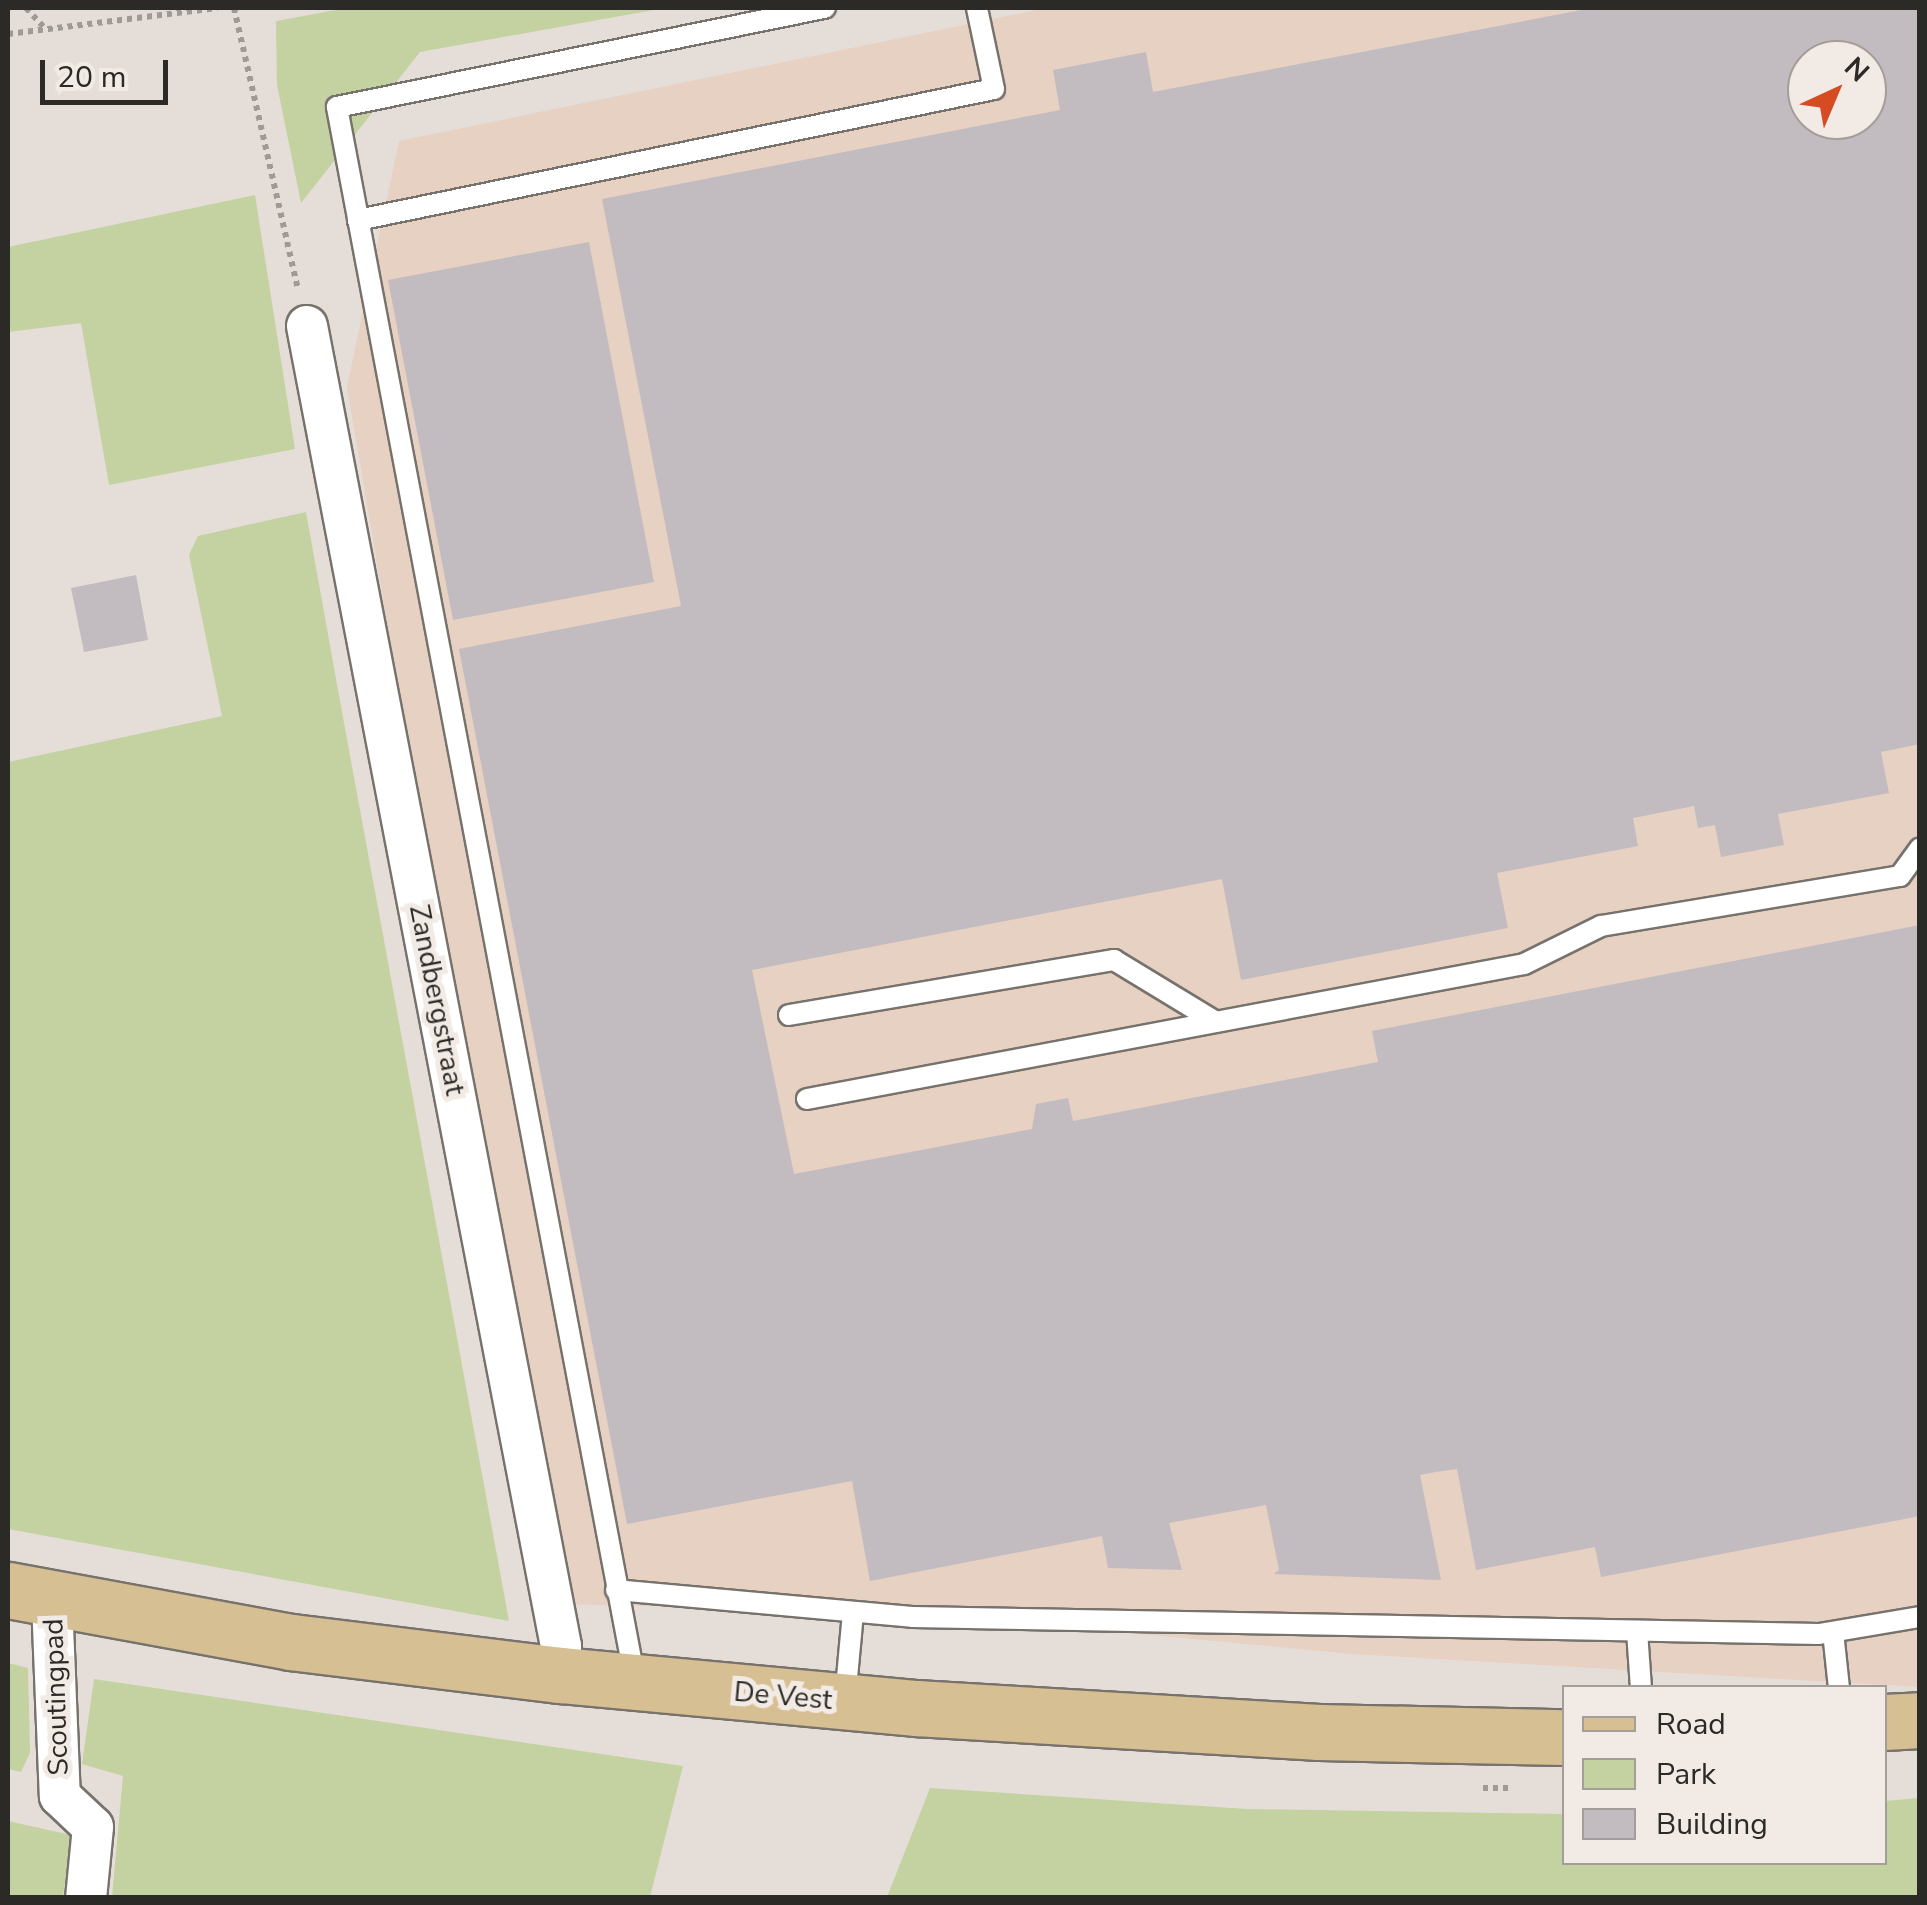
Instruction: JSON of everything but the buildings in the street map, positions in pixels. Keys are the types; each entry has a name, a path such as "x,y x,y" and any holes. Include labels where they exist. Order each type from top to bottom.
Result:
{"main road":[{"name":"De Vest","path":"30,1596 292,1642 560,1675 844,1702 1320,1732 1562,1737"},
{"path":"1887,1722 1920,1720"}],"street":[{"name":"Zandbergstraat","path":"307,326 561,1646 560,1675"},
{"name":"Scoutingpad","path":"30,1596 60,1796 93,1827 86,1898"}],"lane":[{"path":"635,1682 337,108 825,8"},
{"path":"358,220 994,89 976,8"},
{"path":"807,1099 1524,964 1601,926 1900,876 1920,848"},
{"path":"789,1014 1114,960 1216,1022"},
{"path":"616,1590 853,1612 1637,1631 1833,1632 1920,1617"},
{"path":"844,1702 853,1612"},
{"path":"1637,1631 1641,1685"},
{"path":"1833,1632 1840,1685"}],"path":[{"path":"26,8 44,27"},
{"path":"8,34 217,8"},
{"path":"234,8 307,326"}],"shaded area":[{"path":"1046,8 1919,8 1919,1687 1351,1654 898,1611 554,1604 347,387 399,141"}],"green space":[{"path":"347,8 665,8 420,52 301,203 277,85 276,21"},
{"path":"255,195 295,449 109,485 81,323 8,332 8,247"},
{"path":"306,512 509,1621 8,1529 8,762 222,716 189,555 198,536"},
{"path":"8,1663 28,1668 30,1753 21,1772 8,1769"},
{"path":"94,1679 683,1766 650,1897 112,1897 123,1776 82,1764"},
{"path":"930,1788 1247,1809 1562,1814 1562,1865 1887,1865 1887,1801 1919,1798 1919,1897 887,1897"},
{"path":"8,1821 71,1835 63,1897 8,1897"}]}
